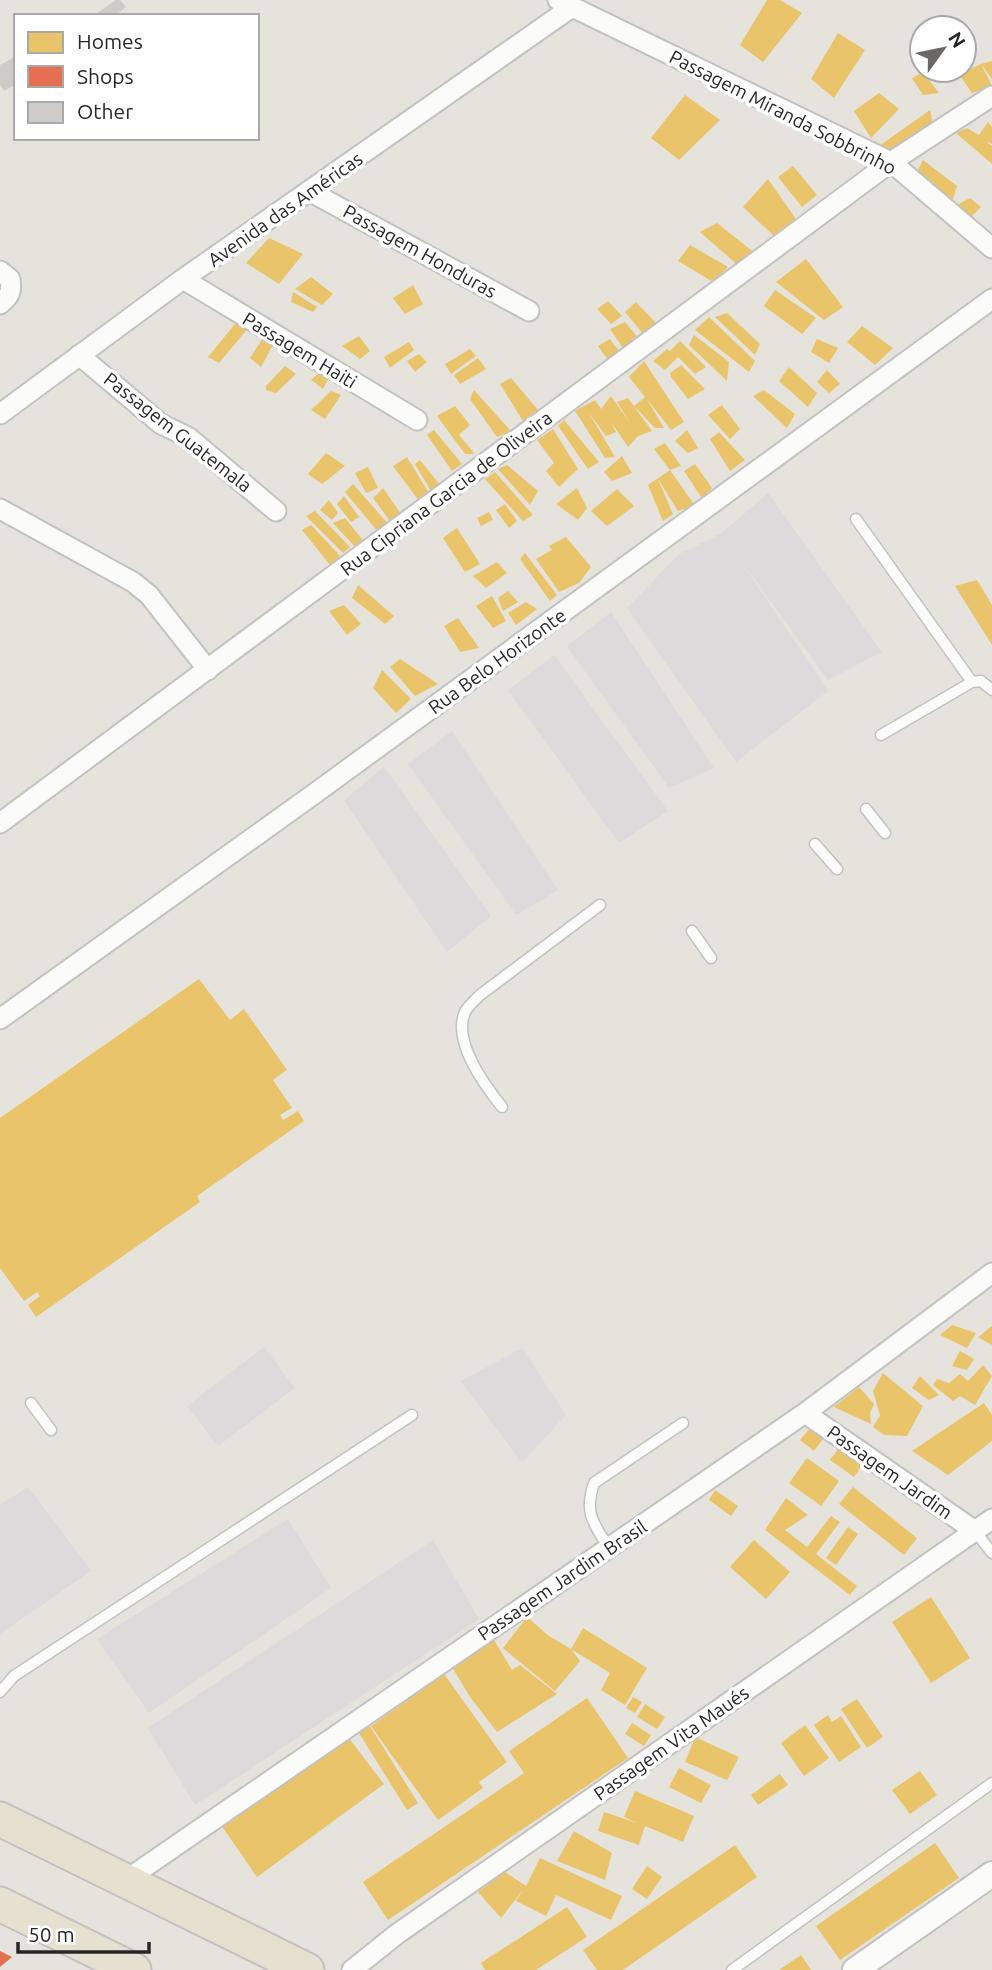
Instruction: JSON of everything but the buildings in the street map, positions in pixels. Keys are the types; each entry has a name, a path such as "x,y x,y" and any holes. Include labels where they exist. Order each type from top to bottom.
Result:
{"highway":[{"path":"0,1819 307,1970"},
{"path":"0,1904 134,1970"}],"street":[{"name":"Passagem Miranda Sobbrinho","path":"565,4 891,162 992,248"},
{"name":"Avenida das Américas","path":"0,414 183,279 311,192 565,4"},
{"name":"Rua Cipriana Garcia de Oliveira","path":"0,823 891,162 992,96"},
{"name":"Passagem Honduras","path":"311,192 528,311"},
{"path":"0,271 10,279 12,289 9,297 0,304"},
{"name":"Passagem Haiti","path":"183,279 417,421"},
{"name":"Rua Belo Horizonte","path":"0,1019 326,786 992,299"},
{"name":"Passagem Guatemala","path":"79,355 161,424 188,437 276,511"},
{"path":"0,509 133,582 149,595 208,670"},
{"name":"Passagem Jardim Brasil","path":"126,1880 805,1413 992,1273"},
{"name":"Passagem Jardim","path":"805,1413 975,1531"},
{"name":"Passagem Vita Maués","path":"352,1970 409,1926 992,1519"},
{"path":"855,1970 992,1874"}],"lane":[{"path":"856,519 972,682"},
{"path":"881,735 972,682 981,681 992,690"},
{"path":"866,808 885,833"},
{"path":"816,844 837,869"},
{"path":"502,1107 478,1077 462,1032 465,1012 480,995 600,905"},
{"path":"692,931 711,958"},
{"path":"31,1403 51,1430"},
{"path":"0,1692 15,1676 412,1415"},
{"path":"609,1548 591,1518 589,1500 594,1483 683,1423"},
{"path":"975,1531 992,1553"},
{"path":"732,1970 992,1783"}],"shaded area":[{"path":"768,493 882,652 828,680 738,557 828,691 736,762 627,608 679,554 722,533"},
{"path":"611,612 714,768 669,788 567,646"},
{"path":"554,655 668,811 619,843 508,690"},
{"path":"452,731 558,890 516,915 408,764"},
{"path":"384,767 491,916 447,952 344,800"},
{"path":"264,1347 295,1388 218,1446 187,1406"},
{"path":"522,1348 566,1415 522,1463 461,1381"},
{"path":"28,1487 91,1571 0,1634 0,1505"},
{"path":"288,1519 331,1588 149,1713 97,1639"},
{"path":"433,1540 479,1619 195,1805 148,1728"}]}
